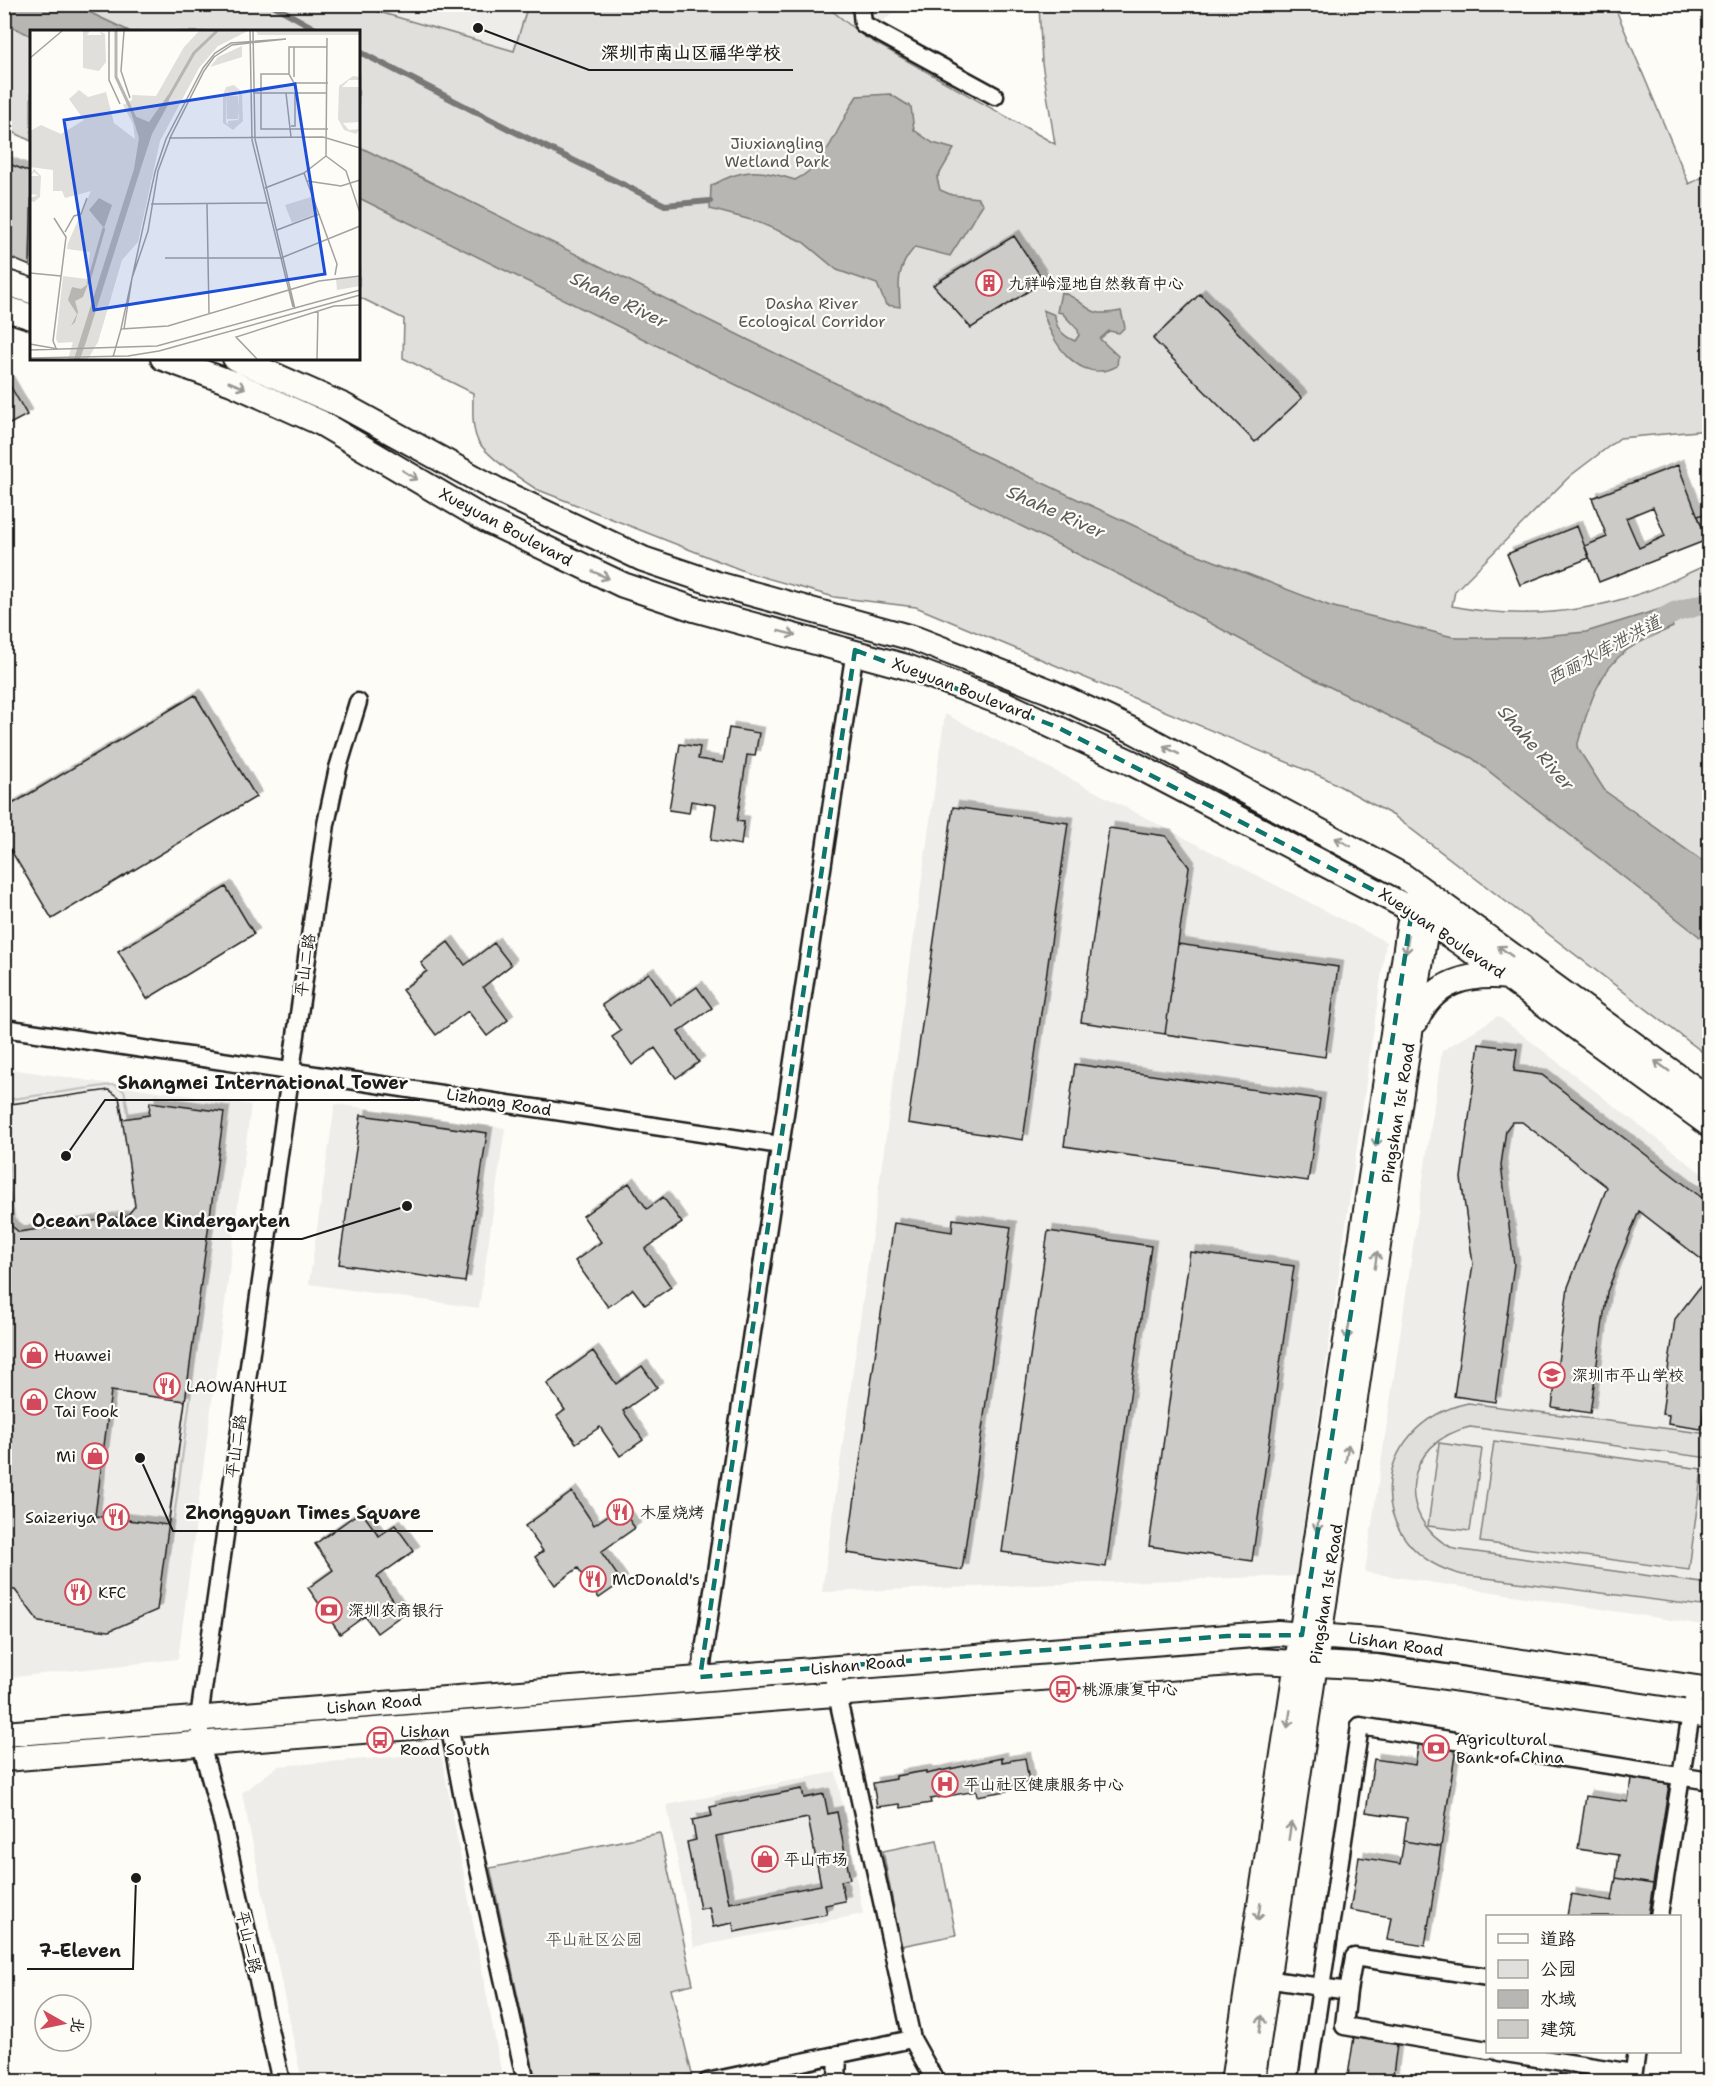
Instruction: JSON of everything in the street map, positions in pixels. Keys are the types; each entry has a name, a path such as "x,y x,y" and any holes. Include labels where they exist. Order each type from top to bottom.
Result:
{"street":[{"path":"861,4 863,24 995,96"},
{"path":"4,282 30,290"},
{"path":"4,308 30,316"},
{"name":"Xueyuan Boulevard","path":"169,360 232,383 321,423 477,515 623,585 704,612 855,651 948,682 1057,727 1422,907 1710,1100"},
{"name":"Xueyuan Boulevard","path":"240,360 344,406 506,495 643,559 755,596 879,627 1049,691 1219,775 1373,858 1422,907 1509,977 1710,1125"},
{"path":"700,1677 855,651"},
{"name":"平山二路","path":"281,2082 223,1825 201,1744 199,1718 326,824 338,768 358,702"},
{"name":"Pingshan 1st Road","path":"1252,2082 1259,1978 1306,1662 1410,1035 1422,907"},
{"name":"Pingshan 1st Road","path":"1311,1635 1422,907"},
{"path":"1410,1035 1425,1005 1451,984 1479,975 1509,977"},
{"name":"Lizhong Road","path":"4,1028 780,1144"},
{"name":"Lishan Road","path":"4,1734 1227,1636 1311,1635 1382,1641 1702,1689"},
{"name":"Lishan Road","path":"4,1759 1233,1662 1306,1662 1377,1667 1700,1715"},
{"path":"831,1667 912,2039 936,2082"},
{"path":"1659,1915 1681,1776 1700,1715 1702,1689"},
{"path":"449,1724 526,2082"},
{"path":"1307,2082 1360,1726 1710,1781"},
{"path":"1486,1977 1354,1957 1344,2026 1486,2050"},
{"path":"1259,1978 1348,1991"},
{"name":"Pingshan 1st Road","path":"1233,2082 1259,1978"},
{"path":"707,2082 912,2039"},
{"path":"1503,2053 1633,2077 1637,2053"},
{"path":"837,2082 838,2054"}],"highlighted area":[{"path":"855,650 1057,727 1412,910 1302,1635 1227,1636 700,1677"}],"shaded area":[{"path":"355,5 528,5 515,51"},
{"path":"825,5 904,5 863,36"},
{"path":"945,714 1386,942 1296,1576 822,1592"},
{"name":"深圳市平山学校","path":"1498,1016 1709,1179 1709,1626 1365,1572 1442,1051"},
{"path":"4,1068 251,1105 178,1659 5,1678"},
{"path":"335,1104 505,1128 479,1308 309,1284"},
{"path":"441,1753 503,2081 302,2081 242,1793 278,1766"},
{"name":"平山市场","path":"836,1772 863,1914 694,1947 667,1805"}],"green space":[{"name":"Dasha River Ecological Corridor","path":"4,5 355,5 514,51 528,5 825,5 863,36 1055,144 1042,63 1039,5 1614,5 1689,184 1709,174 1709,430 1620,438 1570,476 1455,591 1452,606 1523,613 1571,610 1642,593 1709,564 1709,1057 1394,816 1325,778 916,607 834,597 749,573 536,489 506,468 485,450 477,439 473,420 473,393 403,358 404,319 360,297 360,30 30,30 30,140 5,128"},
{"path":"1468,1403 1709,1434 1709,1458 1470,1427 1448,1435 1431,1448 1420,1464 1414,1482 1414,1500 1421,1519 1434,1535 1454,1549 1709,1584 1709,1607 1463,1575 1430,1561 1407,1541 1393,1515 1389,1488 1395,1460 1410,1436 1435,1416"},
{"path":"1494,1441 1702,1469 1689,1570 1480,1542"},
{"path":"1439,1443 1482,1449 1470,1531 1428,1526"},
{"name":"平山社区公园","path":"660,1833 693,1984 671,1989 692,2074 660,2082 536,2081 490,1868"},
{"path":"937,1840 956,1935 901,1946 883,1851"}],"water":[{"path":"4,5 74,5 127,30 30,30 30,36 5,23"},
{"path":"890,94 911,107 914,130 933,143 954,149 937,178 940,190 952,195 978,198 983,204 950,256 915,247 909,254 900,275 900,307 886,305 877,284 837,270 803,242 755,221 710,209 711,186 722,180 743,173 762,172 795,180 806,173 824,154 857,96"},
{"name":"Shahe River","path":"360,147 932,431 1186,550 1330,606 1457,638 1521,638 1586,632 1664,608 1673,627 1643,641 1616,659 1594,694 1577,747 1605,791 1709,866 1709,944 1472,758 1304,674 1140,585 360,198"},
{"path":"1061,292 1078,300 1093,311 1109,313 1121,311 1125,327 1119,333 1109,331 1100,339 1118,356 1117,366 1104,371 1091,370 1069,358 1060,347 1052,335 1043,310 1055,315 1058,328 1067,337 1075,341 1079,335 1078,330 1062,313 1057,312"}],"building":[{"path":"4,162 30,172 30,266 4,255"},
{"name":"九祥岭湿地自然教育中心","path":"1014,236 1044,281 971,328 933,285"},
{"path":"1200,294 1302,398 1255,442 1153,339"},
{"path":"4,375 27,415 4,427"},
{"path":"1678,465 1707,540 1599,582 1585,546 1607,537 1592,498","holes":["1653,507 1665,536 1639,548 1626,518"]},
{"path":"1710,512 1710,539 1707,540 1698,516"},
{"path":"1577,526 1589,558 1520,585 1507,554"},
{"path":"195,695 256,797 52,919 4,839 4,809"},
{"path":"729,728 759,733 755,756 747,755 737,821 744,822 741,845 711,840 716,805 691,801 689,813 669,810 680,744 700,747 698,759 723,763"},
{"path":"953,807 1068,823 1023,1140 908,1123"},
{"path":"1109,828 1166,836 1189,867 1165,1034 1081,1022"},
{"path":"226,887 254,934 147,999 118,951"},
{"path":"448,942 465,965 494,943 511,965 483,987 508,1020 487,1036 468,1011 436,1035 402,990 427,971 421,963"},
{"path":"1178,944 1338,967 1325,1057 1165,1034"},
{"path":"649,973 671,1005 697,987 712,1008 678,1032 699,1062 676,1078 655,1048 632,1065 612,1037 621,1031 602,1005"},
{"path":"1479,1044 1517,1049 1514,1071 1542,1075 1710,1204 1710,1266 1639,1211 1607,1292 1590,1413 1552,1407 1568,1287 1607,1187 1522,1122 1512,1122 1506,1130 1501,1165 1514,1264 1495,1402 1454,1396 1473,1264 1461,1178"},
{"path":"1075,1064 1320,1099 1308,1181 1064,1146"},
{"path":"109,1090 119,1097 123,1119 149,1115 150,1102 224,1112 157,1610 109,1631 39,1622 15,1590 4,1589 4,1538 11,1492 4,1448 4,1105"},
{"path":"109,1090 119,1097 135,1206 127,1216 19,1232 9,1224 4,1193 4,1105"},
{"path":"361,1115 487,1133 465,1282 339,1264"},
{"path":"629,1183 647,1209 663,1197 682,1223 645,1249 671,1287 645,1305 633,1289 608,1307 575,1261 601,1242 583,1216"},
{"path":"953,1219 1011,1227 962,1570 847,1553 894,1223 952,1232"},
{"path":"1048,1231 1151,1246 1106,1567 1002,1552"},
{"path":"1190,1252 1294,1266 1252,1561 1149,1546"},
{"path":"1710,1274 1710,1366 1701,1429 1668,1424 1669,1415 1662,1414 1675,1319"},
{"path":"593,1351 616,1384 642,1366 657,1387 623,1411 643,1440 620,1456 600,1427 576,1443 557,1416 565,1410 547,1384"},
{"path":"111,1391 185,1401 168,1525 95,1516"},
{"path":"572,1492 594,1525 620,1507 635,1528 601,1552 622,1582 599,1598 578,1568 555,1585 535,1557 543,1551 525,1526"},
{"path":"361,1511 379,1536 395,1525 414,1551 377,1577 403,1614 377,1633 365,1616 340,1634 308,1588 333,1570 315,1544"},
{"path":"1419,1741 1456,1748 1441,1847 1404,1841 1407,1818 1366,1812 1374,1759 1415,1765"},
{"name":"平山社区健康服务中心","path":"1002,1758 1002,1762 1025,1758 1029,1782 1006,1786 1007,1791 977,1796 976,1791 930,1799 931,1803 901,1808 900,1804 877,1807 873,1783 896,1779 896,1776 926,1771 926,1774"},
{"path":"1631,1778 1669,1784 1653,1884 1616,1878 1619,1855 1578,1849 1586,1796 1628,1802"},
{"path":"802,1789 804,1798 824,1794 828,1814 837,1812 850,1879 841,1881 845,1901 825,1905 827,1914 734,1932 733,1923 713,1927 709,1907 700,1909 687,1842 696,1840 692,1820 712,1816 710,1807","holes":["808,1818 821,1885 729,1903 716,1836"]},
{"path":"1404,1841 1441,1847 1425,1946 1387,1940 1391,1917 1350,1910 1359,1857 1400,1864"},
{"path":"1616,1878 1653,1884 1648,1915 1567,1915 1571,1894 1612,1901"},
{"path":"1354,2037 1397,2044 1392,2082 1347,2082"},
{"path":"1561,2069 1617,2078 1617,2082 1559,2082"}],"waterway":[{"path":"271,4 317,30"},
{"path":"360,52 509,129 665,205 710,201"},
{"name":"西丽水库泄洪道","path":"1644,629 1675,612 1710,602"}],"place":[{"name":"深圳市南山区福华学校","path":"478,28"},
{"name":"九祥岭湿地自然教育中心","path":"989,283"},
{"name":"Shangmei International Tower","path":"66,1156"},
{"name":"Ocean Palace Kindergarten","path":"407,1206"},
{"name":"Huawei","path":"34,1355"},
{"name":"深圳市平山学校","path":"1552,1375"},
{"name":"LAOWANHUI","path":"167,1386"},
{"name":"Chow Tai Fook","path":"34,1402"},
{"name":"Mi","path":"95,1456"},
{"name":"Zhongguan Times Square","path":"140,1458"},
{"name":"木屋烧烤","path":"620,1512"},
{"name":"Saizeriya","path":"116,1517"},
{"name":"McDonald's","path":"593,1579"},
{"name":"KFC","path":"78,1592"},
{"name":"深圳农商银行","path":"329,1610"},
{"name":"桃源康复中心","path":"1063,1689"},
{"name":"Lishan Road South","path":"380,1740"},
{"name":"Agricultural Bank of China","path":"1436,1748"},
{"name":"平山社区健康服务中心","path":"945,1784"},
{"name":"平山市场","path":"765,1859"},
{"name":"7-Eleven","path":"136,1878"}],"park label":[{"name":"Jiuxiangling Wetland Park","path":"777,152"}]}
